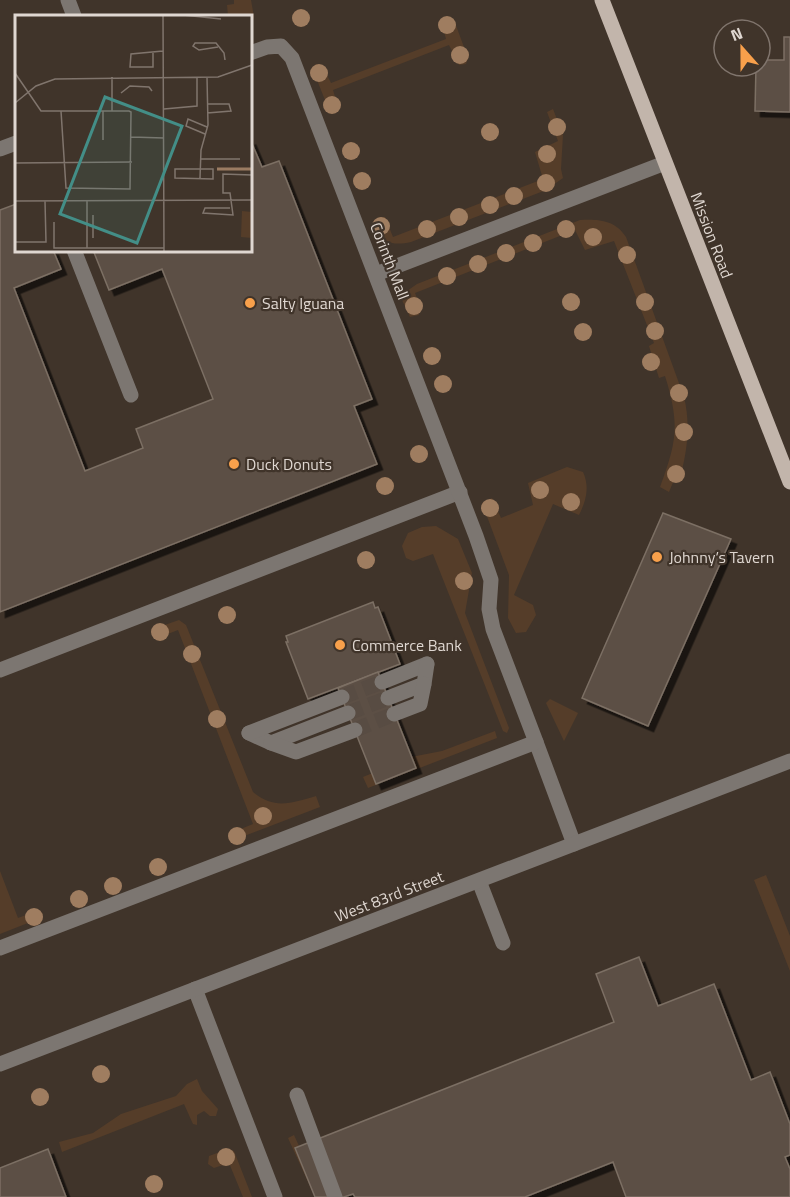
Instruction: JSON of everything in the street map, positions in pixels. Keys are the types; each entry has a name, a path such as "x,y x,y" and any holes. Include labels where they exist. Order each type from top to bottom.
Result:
{"main road":[{"name":"Mission Road","path":"602,0 790,482"}],"street":[{"path":"68,0 74,15"},
{"name":"Corinth Mall","path":"252,52 267,47 281,46 292,58 487,566 491,580 489,609 493,629 574,844"},
{"path":"0,149 15,143"},
{"path":"375,274 665,163"},
{"path":"75,252 131,395"},
{"path":"0,670 460,492"},
{"path":"382,682 427,664 420,704 394,714"},
{"path":"388,698 424,684"},
{"path":"342,697 249,733 296,752 355,730"},
{"path":"271,743 348,713"},
{"path":"0,948 536,742"},
{"name":"West 83rd Street","path":"0,1064 790,761"},
{"path":"479,881 503,943"},
{"path":"195,989 276,1197"},
{"path":"297,1095 335,1197"}],"shaded area":[{"path":"234,0 251,0 254,17 252,22 252,15 228,15 227,5 234,4"},
{"path":"448,17 454,20 468,58 466,64 459,65 449,45 333,90 339,110 334,113 329,110 313,70 316,64 322,65 331,83 446,39 441,20"},
{"path":"553,109 563,135 561,169 563,178 546,190 411,242 399,244 390,242 381,237 374,228 379,217 385,217 393,237 543,179 535,152 558,141 547,112"},
{"path":"580,220 612,224 626,237 684,397 688,429 686,450 679,481 674,480 669,492 660,487 673,444 674,420 670,393 665,376 659,378 649,346 654,343 614,241 585,250 575,230 415,293 421,309 419,315 410,317 402,300 407,291 417,284"},
{"path":"567,467 583,472 587,489 585,499 579,515 553,504 514,595 533,605 536,615 526,632 516,633 508,618 509,575 482,503 492,498 501,518 533,505 528,483"},
{"path":"436,526 458,539 472,573 465,613 509,728 507,733 503,731 433,554 413,561 406,558 402,546 408,533 422,527"},
{"path":"179,620 186,625 253,792 261,798 276,803 291,803 316,796 320,807 231,841 231,833 253,824 178,630 160,637 153,633 156,628"},
{"path":"550,699 578,713 564,741 546,703"},
{"path":"495,731 497,738 368,788 363,777 411,757 442,751"},
{"path":"0,871 18,918 39,910 43,914 38,919 0,934"},
{"path":"766,875 790,936 790,971 754,880"},
{"path":"197,1079 202,1091 218,1109 216,1116 210,1116 204,1111 197,1115 197,1125 193,1124 184,1104 62,1152 59,1142 93,1133 121,1114 176,1096 187,1084"},
{"path":"294,1135 299,1146 295,1148 315,1197 288,1138"},
{"path":"228,1149 234,1151 252,1197 243,1197 229,1163 214,1168 208,1164 209,1156"}],"building":[{"path":"784,37 790,37 790,112 755,111 756,78 772,78 772,60 784,60"},
{"path":"252,144 262,167 279,161 372,399 354,406 377,464 0,612 0,210 15,204 15,252 54,252 61,269 14,288 85,471 143,448 136,429 213,399 162,269 109,290 94,252 252,252"},
{"path":"663,513 731,539 648,726 582,698"},
{"path":"373,602 375,608 378,607 400,664 308,699 286,642 288,642 286,636"},
{"path":"378,672 416,768 376,784 338,688"},
{"path":"639,957 658,1006 714,984 751,1080 770,1072 790,1124 790,1155 785,1157 790,1169 790,1197 626,1197 613,1162 525,1197 355,1197 353,1194 344,1197 315,1197 295,1148 614,1022 596,974"},
{"path":"48,1149 66,1197 0,1197 0,1168"}],"tunnel":[{"path":"342,697 382,682"},
{"path":"348,713 388,698"},
{"path":"355,730 394,714"}],"place":[{"name":"Salty Iguana","path":"250,303"},
{"name":"Duck Donuts","path":"234,464"},
{"name":"Johnny’s Tavern","path":"657,557"},
{"name":"Commerce Bank","path":"340,645"}]}
